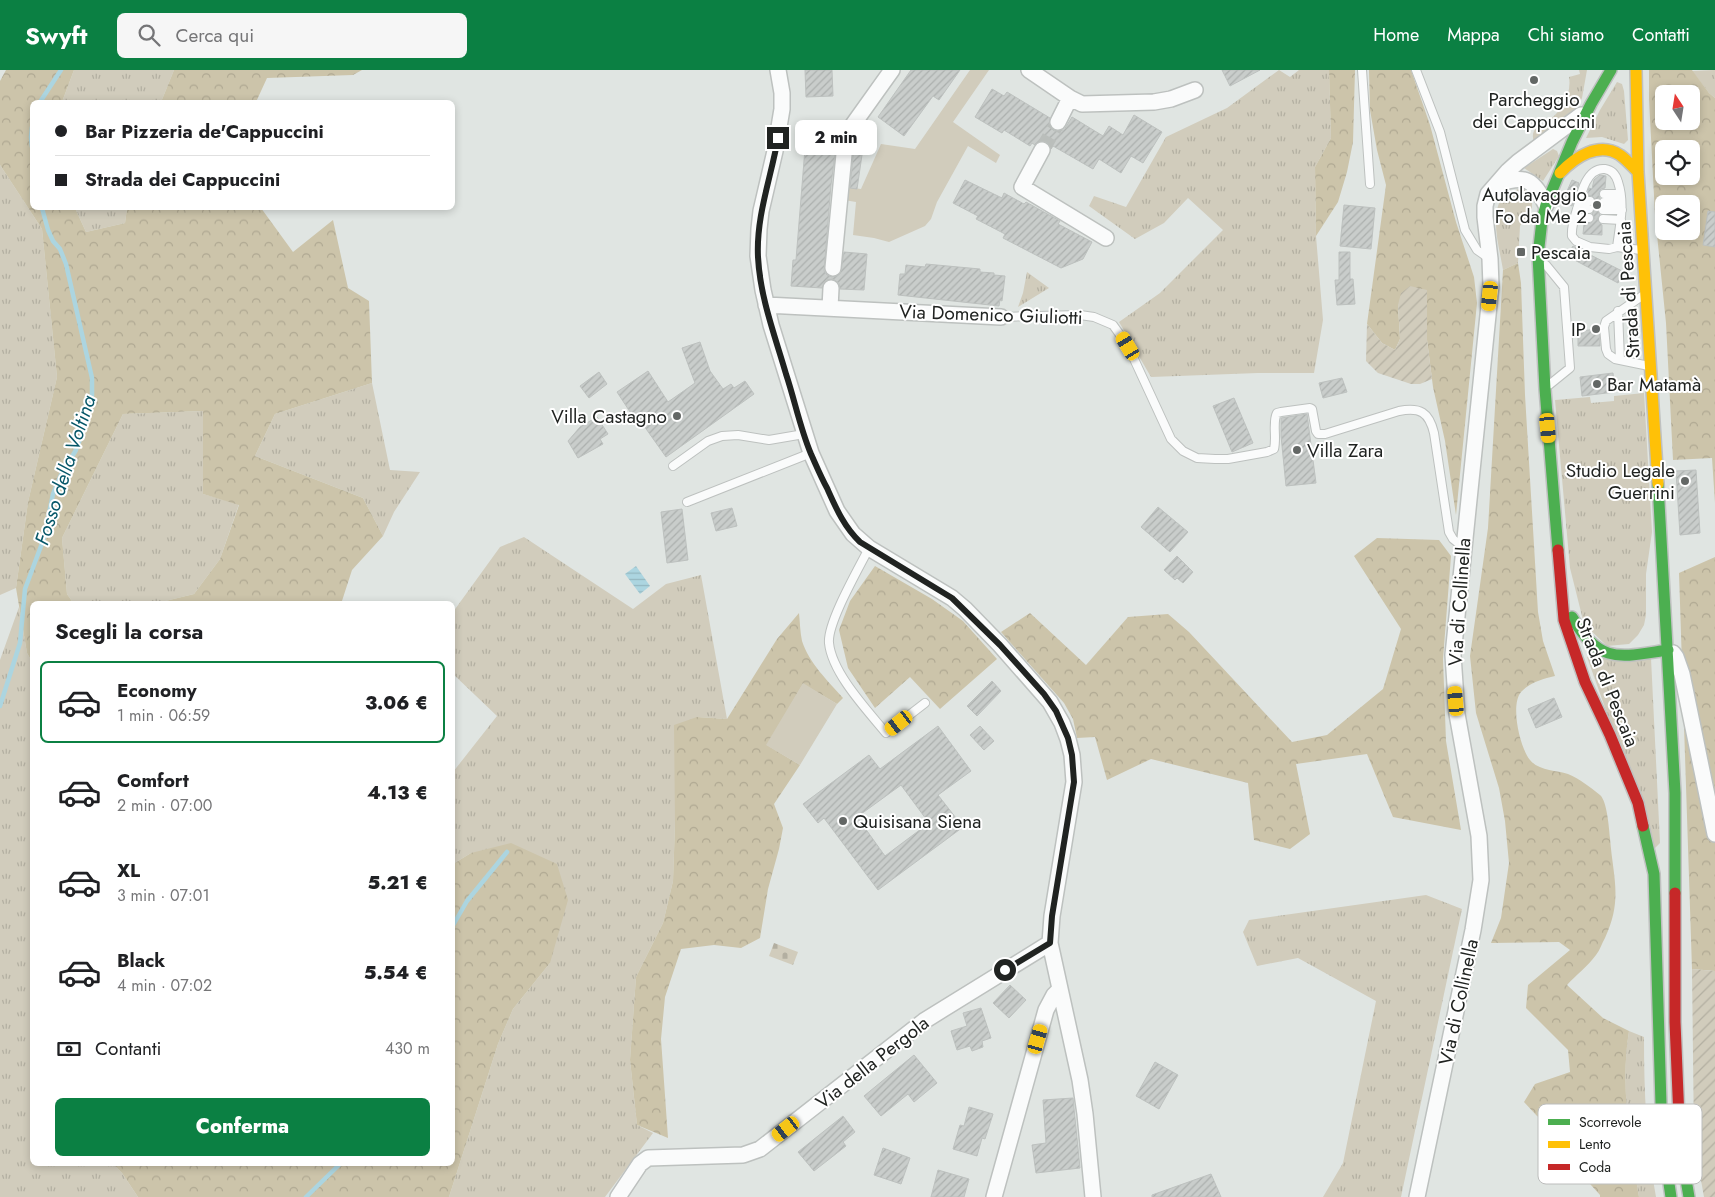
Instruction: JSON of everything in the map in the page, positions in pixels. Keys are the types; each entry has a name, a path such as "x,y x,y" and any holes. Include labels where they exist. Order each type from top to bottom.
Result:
{"main road":[{"name":"Strada di Pescaia","path":"1611,70 1588,109 1557,175 1546,205 1540,231 1538,256 1545,389 1562,601 1566,629 1577,660 1638,804 1654,874 1658,935 1661,1104"},
{"name":"Strada di Pescaia","path":"1636,70 1638,172 1664,556 1675,793 1675,1022 1678,1104"},
{"path":"1572,142 1602,144 1614,149 1638,172"},
{"path":"1557,175 1570,162 1584,153 1606,151 1619,154"},
{"path":"1654,612 1654,577 1664,556"},
{"path":"1562,601 1586,641 1604,654 1633,654 1668,650"},
{"path":"1604,654 1630,650 1643,643"},
{"name":"Strada di Pescaia","path":"1669,1184 1671,1197"},
{"name":"Strada di Pescaia","path":"1687,1184 1689,1197"}],"street":[{"path":"778,70 782,101 780,125 765,192 759,230 759,268 766,305 811,453 842,520 857,539 952,598 965,609 1044,694 1062,723 1072,755 1074,782 1054,901 1050,943 1083,1100 1093,1197"},
{"path":"833,268 845,144 852,126 892,70"},
{"path":"1029,70 1070,98 1079,103 1090,105 1154,102 1172,99 1196,90"},
{"path":"1058,122 1070,98"},
{"name":"Via di Collinella","path":"1418,1197 1473,930 1481,880 1480,836 1457,714 1454,635 1491,286 1485,206 1488,194 1508,171 1588,109"},
{"name":"Via di Collinella","path":"1538,148 1572,142"},
{"path":"1042,150 1022,187 1106,238"},
{"path":"1498,184 1513,180 1528,181 1535,186 1546,205"},
{"path":"830,308 831,288"},
{"name":"Via Domenico Giuliotti","path":"766,305 1000,317"},
{"path":"1668,650 1676,656 1680,667 1715,834"},
{"name":"Via della Pergola","path":"618,1197 640,1164 648,1158 743,1155 760,1149 924,1021 1050,943"},
{"path":"994,1197 1046,1010 1054,995 1060,990"}],"lane":[{"path":"1362,70 1370,184"},
{"path":"1416,70 1440,132 1465,230 1477,250 1490,259"},
{"path":"1617,247 1621,220 1621,202 1617,180 1613,173 1603,169 1592,172 1579,201 1571,233 1572,236 1576,241 1598,248 1609,249 1617,247 1643,251"},
{"path":"1579,201 1590,201 1579,201"},
{"path":"1621,202 1604,202 1621,202"},
{"path":"1575,218 1589,218"},
{"path":"1603,219 1621,220"},
{"path":"1538,256 1564,288 1570,368 1545,389"},
{"path":"1646,293 1618,311 1606,321 1604,327 1606,352 1611,357 1651,367"},
{"path":"1618,311 1620,360"},
{"name":"Via Domenico Giuliotti","path":"1000,317 1080,315 1094,317 1112,325 1128,346 1171,439 1183,451 1197,458 1228,459 1274,449 1276,440 1274,417 1277,413 1281,412 1305,407 1312,409 1316,431 1318,434 1325,434 1399,411 1420,410 1432,424 1449,532 1452,539 1463,547"},
{"path":"673,466 708,441 722,436 738,435 768,440 804,434"},
{"path":"687,502 811,453"},
{"path":"869,548 830,631 829,643 833,655 854,694 886,733 925,703"}],"green space":[{"path":"6,70 74,70 63,100 30,100 30,210 76,210 86,232 125,223 127,210 262,210 293,252 333,220 348,288 369,301 372,383 275,414 255,456 363,498 383,536 352,570 342,601 165,601 194,594 220,559 239,505 203,494 203,411 123,414 62,538 67,594 72,601 30,601 30,658 27,653 16,588 28,502 57,377 42,229 0,165 0,81"},
{"path":"74,70 174,70 162,100 63,100"},
{"path":"174,70 362,70 353,75 267,78 257,100 162,100"},
{"path":"970,70 989,70 953,122 1000,155 996,163 968,146 937,202 931,219 925,226 889,242 853,235 856,202 844,200 846,187 861,189 881,144 915,149"},
{"path":"1279,70 1290,77 1299,70 1329,70 1331,138 1315,167 1316,236 1323,320 1314,373 1151,377 1119,322 1160,293 1223,230 1188,198 1164,223 1135,239 1089,206 1094,196 1126,207 1166,137 1227,108"},
{"path":"1329,70 1355,70 1353,142 1338,202 1316,236 1315,167 1331,138"},
{"path":"1369,70 1411,70 1430,125 1456,222 1474,277 1477,303 1456,515 1445,441 1433,387 1427,340 1427,290 1398,305 1400,339 1395,350 1382,343 1367,324 1386,185 1370,110"},
{"path":"1579,70 1587,70 1582,98 1578,106 1534,143 1534,131 1552,118 1561,108 1569,90 1569,77 1580,74"},
{"path":"1649,70 1692,70 1715,98 1715,503 1712,458 1673,460 1666,323 1658,240 1700,240 1700,195 1655,195 1655,215"},
{"path":"1715,70 1715,98 1692,71"},
{"path":"1617,82 1622,84 1624,91 1628,140 1624,144 1602,137 1586,138 1600,110"},
{"path":"1553,149 1557,151 1559,156 1543,181 1524,168"},
{"path":"0,165 42,229 57,377 28,502 16,588 0,595"},
{"path":"1521,189 1528,190 1532,195 1532,208 1520,226 1518,263 1503,270 1497,234 1497,210 1501,200 1509,193"},
{"path":"76,210 127,210 125,223 86,232"},
{"path":"1518,263 1521,283 1525,395 1538,612 1543,641 1555,676 1533,683 1521,692 1516,706 1516,716 1520,737 1530,760 1538,766 1568,774 1581,781 1600,795 1606,809 1615,888 1614,912 1611,924 1597,953 1567,985 1603,1018 1629,1031 1625,1072 1627,1104 1538,1104 1538,1117 1524,1102 1535,1084 1570,1072 1568,1050 1526,1008 1528,985 1570,950 1559,942 1491,943 1501,918 1509,863 1505,821 1499,788 1476,713 1470,656 1488,528 1503,270"},
{"path":"1027,272 1049,288 1018,307 1023,293"},
{"path":"1410,286 1427,290 1427,340 1432,379 1420,384 1411,384 1378,373 1366,361 1367,324 1382,343 1395,350 1400,339 1398,305 1401,293"},
{"path":"372,383 390,470 420,472 394,512 383,536 363,498 255,456 275,414"},
{"path":"1644,393 1652,532 1646,574 1646,615 1644,625 1629,644 1607,646 1584,624 1570,568 1555,400 1590,397 1591,403 1614,401 1614,396"},
{"path":"203,411 203,494 239,504 220,559 194,594 165,601 72,601 67,594 62,538 123,414"},
{"path":"524,537 633,609 666,584 701,575 727,719 697,717 675,824 673,881 663,923 636,977 630,1060 637,1125 653,1133 605,1197 449,1197 498,1044 513,1009 550,963 471,853 455,863 455,769 497,716 455,676 455,609 500,547"},
{"path":"1377,538 1439,540 1451,556 1443,659 1446,741 1461,830 1393,817 1367,754 1296,764 1310,834 1290,849 1254,840 1248,783 1151,759 1107,780 1095,737 1077,738 1073,719 1064,703 1001,632 1030,613 1086,665 1128,617 1168,614 1189,632 1292,742 1327,735 1383,689 1401,629 1354,556"},
{"path":"1715,557 1715,971 1692,969 1679,573"},
{"path":"875,566 932,599 963,621 997,659 940,709 910,677 875,708 848,668 839,630 850,601"},
{"path":"19,607 27,653 30,658 30,1166 115,1166 138,1197 0,1197 0,660"},
{"path":"799,613 801,638 809,657 843,698 837,704 803,684 767,745 800,765 774,804 783,828 768,889 760,938 741,948 714,945 681,949 665,997 661,1039 668,1138 637,1125 630,1060 636,977 663,923 673,881 675,824 674,725 697,717 727,719 777,639"},
{"path":"1587,657 1651,658 1660,843 1655,848"},
{"path":"803,683 837,704 800,765 766,745"},
{"path":"511,843 557,864 568,900 550,963 513,1009 498,1044 449,1197 138,1197 115,1166 455,1166 455,863 471,853"},
{"path":"1426,895 1462,909 1401,1197 1323,1197 1343,1163 1376,1001 1298,958 1257,966 1243,932 1249,920"},
{"path":"774,943 798,952 793,965 769,956"},
{"path":"1692,969 1715,971 1715,1197 1704,1197 1702,1184 1702,1104 1694,1104"},
{"path":"1629,1031 1644,1037 1645,1104 1627,1104 1626,1052"},
{"path":"1590,1184 1637,1184 1639,1197 1600,1197"},
{"path":"1637,1184 1654,1184 1656,1197 1639,1197"}],"water":[{"path":"636,566 650,586 640,594 625,574"}],"building":[{"path":"805,70 832,70 833,96 806,97"},
{"path":"911,70 960,70 939,100 933,96 904,136 878,117"},
{"path":"1222,70 1260,70 1230,86"},
{"path":"992,89 1004,96 1007,92 1050,118 1050,127 1054,131 1064,130 1072,117 1103,136 1109,126 1123,135 1134,115 1162,132 1143,163 1131,156 1121,173 1099,159 1093,169 1053,146 1051,149 1046,142 1041,141 1035,145 1032,143 1030,146 1004,130 1002,133 975,117"},
{"path":"861,130 868,133 862,155 857,189 850,188 854,146"},
{"path":"806,136 837,139 824,271 832,277 840,274 844,252 867,254 864,290 840,289 839,283 832,279 826,280 822,288 791,286 793,260 796,260"},
{"path":"1600,175 1606,176 1605,188 1601,189 1598,194 1600,198 1597,210 1600,215 1597,219 1602,225 1602,235 1583,234 1584,224 1591,223 1595,218 1592,214 1595,209 1593,206 1595,199 1587,195 1589,188 1592,189 1594,180"},
{"path":"965,180 1002,198 1004,193 1024,204 1026,202 1060,221 1058,224 1092,242 1083,259 1061,268 1003,238 1005,234 976,219 978,216 953,203"},
{"path":"1572,180 1579,183 1572,206 1562,202"},
{"path":"1344,205 1375,208 1371,249 1340,246"},
{"path":"1708,211 1715,212 1715,247 1703,245"},
{"path":"1573,246 1624,272 1618,283 1567,256"},
{"path":"1339,252 1350,252 1350,279 1353,279 1355,304 1337,305 1335,280 1339,280"},
{"path":"926,264 980,269 980,272 1005,276 1002,301 1000,300 999,306 898,295 900,274 905,274 906,265 925,267"},
{"path":"1599,329 1600,346 1578,346 1578,331"},
{"path":"700,342 710,371 723,389 731,384 734,388 745,381 754,394 666,457 637,416 634,418 617,392 648,371 668,402 695,383 682,348"},
{"path":"599,372 607,384 589,398 580,386"},
{"name":"Bar Matamà","path":"1613,373 1615,392 1582,396 1580,377"},
{"path":"1342,378 1347,392 1323,398 1319,383"},
{"path":"1234,398 1253,443 1232,452 1213,406"},
{"name":"Villa Zara","path":"1307,414 1316,483 1286,486 1281,418"},
{"path":"597,417 608,434 600,439 603,444 578,458 568,441 580,427"},
{"path":"1696,470 1700,533 1680,535 1676,471"},
{"path":"1158,507 1188,532 1170,552 1141,527"},
{"path":"732,508 737,526 716,531 711,513"},
{"path":"682,509 688,560 667,563 661,512"},
{"path":"1177,556 1193,572 1183,583 1177,578 1175,580 1164,570"},
{"path":"992,681 1001,691 977,716 967,706"},
{"path":"1554,698 1562,717 1536,728 1528,709"},
{"name":"Quisisana Siena","path":"938,726 971,771 938,795 963,827 878,890 824,818 818,823 803,804 869,755 880,769","holes":["901,785 929,823 885,856 857,817"]},
{"path":"980,726 994,741 984,750 970,735"},
{"path":"1010,985 1026,1000 1009,1018 993,1003"},
{"path":"981,1008 991,1038 982,1041 983,1047 972,1051 970,1046 957,1050 951,1031 967,1026 963,1013"},
{"path":"914,1055 937,1083 914,1102 908,1094 881,1116 864,1096"},
{"path":"1155,1062 1178,1075 1159,1109 1136,1096"},
{"path":"1073,1098 1080,1168 1036,1173 1032,1145 1046,1143 1043,1100"},
{"path":"969,1107 993,1114 985,1139 982,1138 977,1156 953,1149 960,1125 964,1126"},
{"path":"843,1116 855,1132 843,1142 846,1146 814,1171 798,1152"},
{"path":"883,1148 910,1158 901,1184 874,1175"},
{"path":"938,1170 969,1179 964,1197 931,1197"},
{"path":"1211,1174 1221,1197 1152,1197 1152,1195"}],"waterway":[{"name":"Fosso della Voltina","path":"41,100 61,70"},
{"name":"Fosso della Voltina","path":"0,706 20,643 25,589 44,538 53,494 60,477 76,450 85,426 92,396 92,378 66,264 60,249 53,241 48,230 43,210"},
{"path":"455,922 467,901 507,852"},
{"path":"306,1197 338,1166"}],"tunnel":[{"path":"1042,150 1058,122"}],"traffic: fast":[{"path":"1558,550 1545,389 1538,256 1542,220 1546,205 1572,142 1611,70"},
{"path":"1658,484 1675,793 1675,893"},
{"path":"1572,617 1592,643 1612,654 1636,655 1668,650"},
{"path":"1643,826 1654,874 1661,1104"},
{"path":"1669,1184 1671,1197"},
{"path":"1687,1184 1689,1197"}],"traffic: slow":[{"path":"1636,70 1638,172 1658,484"},
{"path":"1560,173 1573,161 1596,150 1612,151 1620,155 1638,172"}],"traffic: jam":[{"path":"1558,550 1564,620 1585,682 1610,735 1638,803 1643,826"},
{"path":"1675,893 1675,1022 1678,1104"}],"place":[{"name":"Parcheggio dei Cappuccini","path":"1534,80"},
{"name":"Autolavaggio Fo da Me 2","path":"1597,205"},
{"name":"Pescaia","path":"1521,252"},
{"name":"IP","path":"1596,329"},
{"name":"Bar Matamà","path":"1597,384"},
{"name":"Villa Castagno","path":"677,416"},
{"name":"Villa Zara","path":"1297,450"},
{"name":"Studio Legale Guerrini","path":"1685,481"},
{"name":"Quisisana Siena","path":"843,821"}],"route":[{"path":"778,138 768,177 759,230 758,256 762,290 804,434 837,511 848,529 860,542 885,559 952,598 965,609 1044,694 1056,711 1068,738 1072,755 1074,782 1052,916 1050,943 1005,970"}]}
